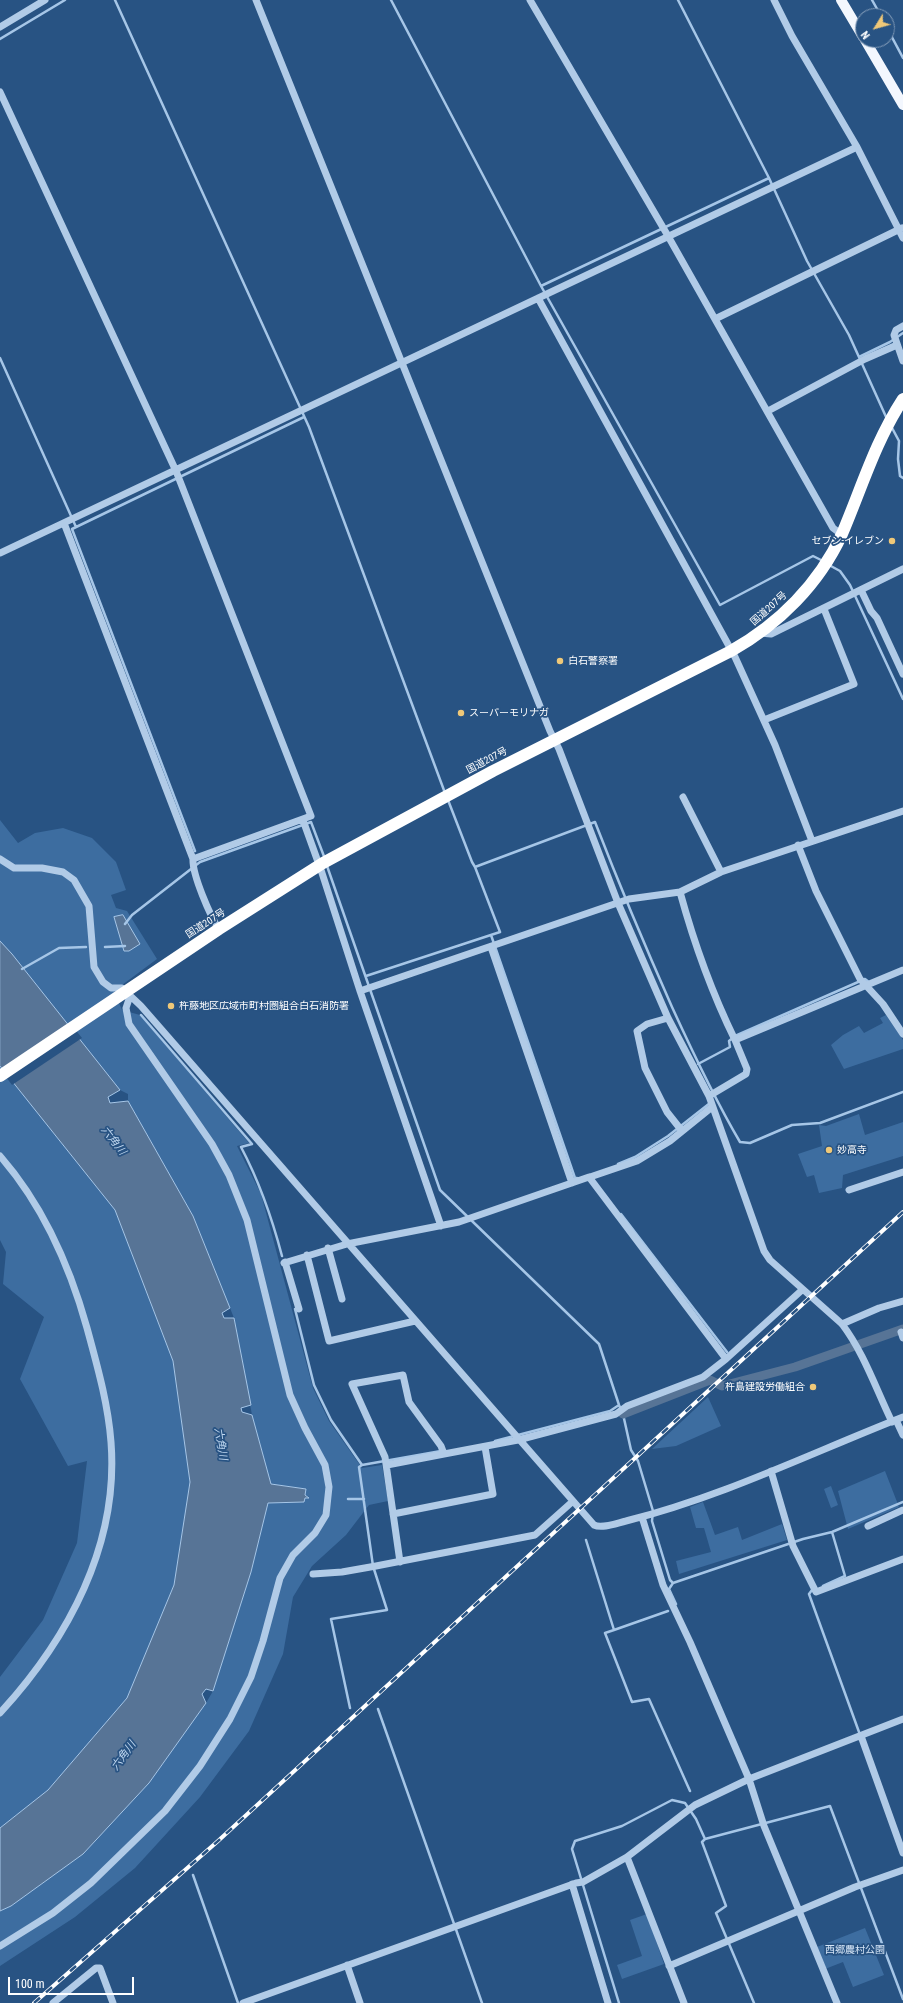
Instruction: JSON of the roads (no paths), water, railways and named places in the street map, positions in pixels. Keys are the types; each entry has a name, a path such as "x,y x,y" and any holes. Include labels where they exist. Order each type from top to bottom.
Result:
{"highway":[{"name":"国道207号","path":"0,1076 126,993 219,929 324,862 554,739 731,651 760,633 780,617 807,589 829,558 842,534 868,464 885,428 903,399"}],"main road":[{"path":"841,0 855,24"},
{"path":"869,48 903,105"}],"street":[{"path":"0,27 45,0"},
{"path":"256,0 588,825 623,902 668,1018 712,1100 764,1251 770,1260 802,1290 842,1324 859,1350 897,1420 903,1435"},
{"path":"530,0 768,411 833,528 842,534"},
{"path":"774,0 792,36 901,229 903,238"},
{"path":"0,92 178,475 311,816 303,823 193,864"},
{"path":"0,553 70,520 178,475 301,410 544,295 664,231 766,190 856,147"},
{"path":"715,319 901,229"},
{"path":"544,295 731,651 764,720 812,841"},
{"path":"903,326 896,330 896,340 903,361"},
{"path":"768,411 856,364 896,340"},
{"path":"70,520 212,918 219,929"},
{"path":"760,633 771,634 857,593 903,569"},
{"path":"857,593 876,618 903,674"},
{"path":"764,720 854,684 824,609"},
{"path":"683,797 721,872"},
{"path":"362,991 623,902 680,892 721,872 903,811"},
{"path":"303,823 324,862 362,991 441,1226"},
{"path":"798,845 816,891 866,982 903,1034"},
{"path":"0,859 14,868 42,868 63,872 74,880 89,906 94,967 103,982 111,988 122,988 141,1006 515,1437 572,1502 597,1527 657,1513 703,1498 771,1472 897,1420"},
{"path":"594,1176 637,1161 680,1129 712,1100 746,1074 747,1069 717,1004 697,948 680,892"},
{"path":"494,946 572,1183"},
{"path":"734,1038 866,982 903,970"},
{"path":"0,1946 54,1913 91,1883 165,1811 200,1766 230,1720 251,1677 263,1641 280,1578 293,1555 315,1533 326,1515 328,1488 326,1465 305,1428 290,1394 247,1220 238,1196 212,1144 129,1024 126,1008 129,1000 126,993"},
{"path":"668,1018 647,1024 637,1031 645,1068 667,1112 680,1129"},
{"path":"0,1156 32,1199 59,1252 81,1307 98,1366 107,1408 112,1467 107,1521 98,1551 82,1593 65,1628 46,1658 24,1686 0,1712"},
{"path":"849,1190 903,1172"},
{"path":"298,1309 284,1262 328,1248 459,1222 589,1178 726,1359"},
{"path":"328,1248 342,1299"},
{"path":"307,1255 329,1341 415,1322"},
{"path":"386,1461 443,1451 484,1447 515,1437 616,1414 627,1406 703,1376 726,1359 802,1290"},
{"path":"842,1324 879,1308 903,1301"},
{"path":"400,1562 386,1461 352,1384 404,1375 409,1402 443,1451"},
{"path":"394,1514 493,1494 484,1447"},
{"path":"771,1472 790,1538 816,1592 903,1559"},
{"path":"313,1574 342,1572 400,1562 535,1535 572,1502"},
{"path":"868,1526 903,1510"},
{"path":"646,1516 663,1585 690,1642 749,1779 760,1817 837,2003"},
{"path":"243,2003 577,1883 627,1857 694,1805 749,1779 903,1719"},
{"path":"861,1736 903,1853"},
{"path":"627,1857 684,2003"},
{"path":"670,1966 855,1887 903,1870"},
{"path":"577,1883 608,2003"},
{"path":"347,1965 360,2003"},
{"path":"53,2003 96,1968 100,1968 113,2003"}],"water":[{"path":"123,915 140,944 129,951 124,951 114,917"},
{"name":"六角川","path":"0,941 120,1090 108,1097 110,1103 128,1101 193,1216 230,1308 222,1313 224,1318 234,1318 251,1405 241,1408 242,1412 252,1415 271,1484 306,1489 305,1495 309,1498 305,1498 304,1502 268,1503 251,1572 213,1691 206,1689 202,1694 206,1703 149,1783 83,1854 11,1906 0,1911 0,1828 48,1790 127,1698 174,1585 190,1482 173,1361 115,1210 0,1066"}],"waterway":[{"path":"0,39 65,0"},
{"path":"115,0 309,427 445,793"},
{"path":"391,0 541,286 720,605 813,556 823,561"},
{"path":"678,0 769,178 807,261 849,335 887,419"},
{"path":"872,0 876,8"},
{"path":"895,43 903,58"},
{"path":"541,286 769,178"},
{"path":"859,357 890,342 903,333"},
{"path":"0,358 76,527"},
{"path":"195,851 72,529 304,417"},
{"path":"891,426 899,441 898,459 900,476 903,478"},
{"path":"829,565 840,571 850,585 903,699"},
{"path":"366,976 500,932 448,800"},
{"path":"125,924 132,915 200,862 311,822 325,859"},
{"path":"475,867 595,822 632,915 672,1007 713,1092 740,1142 750,1143 792,1125 820,1123 903,1092"},
{"path":"327,866 440,1190 599,1344 623,1414 631,1450 638,1461 653,1511 652,1521 670,1580 673,1583 803,1539 832,1532 903,1502"},
{"path":"491,935 575,1178 577,1178"},
{"path":"105,947 125,946"},
{"path":"22,969 59,948 86,947"},
{"path":"698,1064 730,1047 729,1041 735,1036 865,979 870,983"},
{"path":"141,1015 252,1144 241,1147 254,1173 274,1228 282,1256"},
{"path":"618,1164 635,1157 668,1136 710,1103"},
{"path":"621,1214 727,1352"},
{"path":"295,1309 314,1385 331,1420 362,1465"},
{"path":"623,1414 710,1380 722,1386 795,1367 903,1329"},
{"path":"495,1441 610,1411 619,1405"},
{"path":"350,1708 331,1619 387,1610 373,1566 359,1467 362,1465 441,1451"},
{"path":"348,1499 364,1499"},
{"path":"823,1586 845,1576 832,1532"},
{"path":"586,1540 614,1630 605,1633 632,1702 649,1699 690,1791"},
{"path":"673,1583 669,1589 676,1604"},
{"path":"812,1590 809,1594 859,1732"},
{"path":"614,1630 668,1611"},
{"path":"378,1709 482,2003"},
{"path":"619,2003 572,1849 575,1841 622,1826 672,1800 685,1803 696,1819 705,1839 830,1806 903,1999"},
{"path":"705,1839 702,1842 726,1906 716,1913 754,2003"},
{"path":"193,1875 238,2003"}],"railway":[{"path":"34,2003 218,1841 903,1212"}],"place":[{"name":"セブン-イレブン","path":"892,541"},
{"name":"白石警察署","path":"560,661"},
{"name":"スーパーモリナガ","path":"461,713"},
{"name":"杵藤地区広域市町村圏組合白石消防署","path":"171,1006"},
{"name":"妙高寺","path":"829,1150"},
{"name":"杵島建設労働組合","path":"813,1387"}],"park label":[{"name":"西郷農村公園","path":"855,1950"}]}
